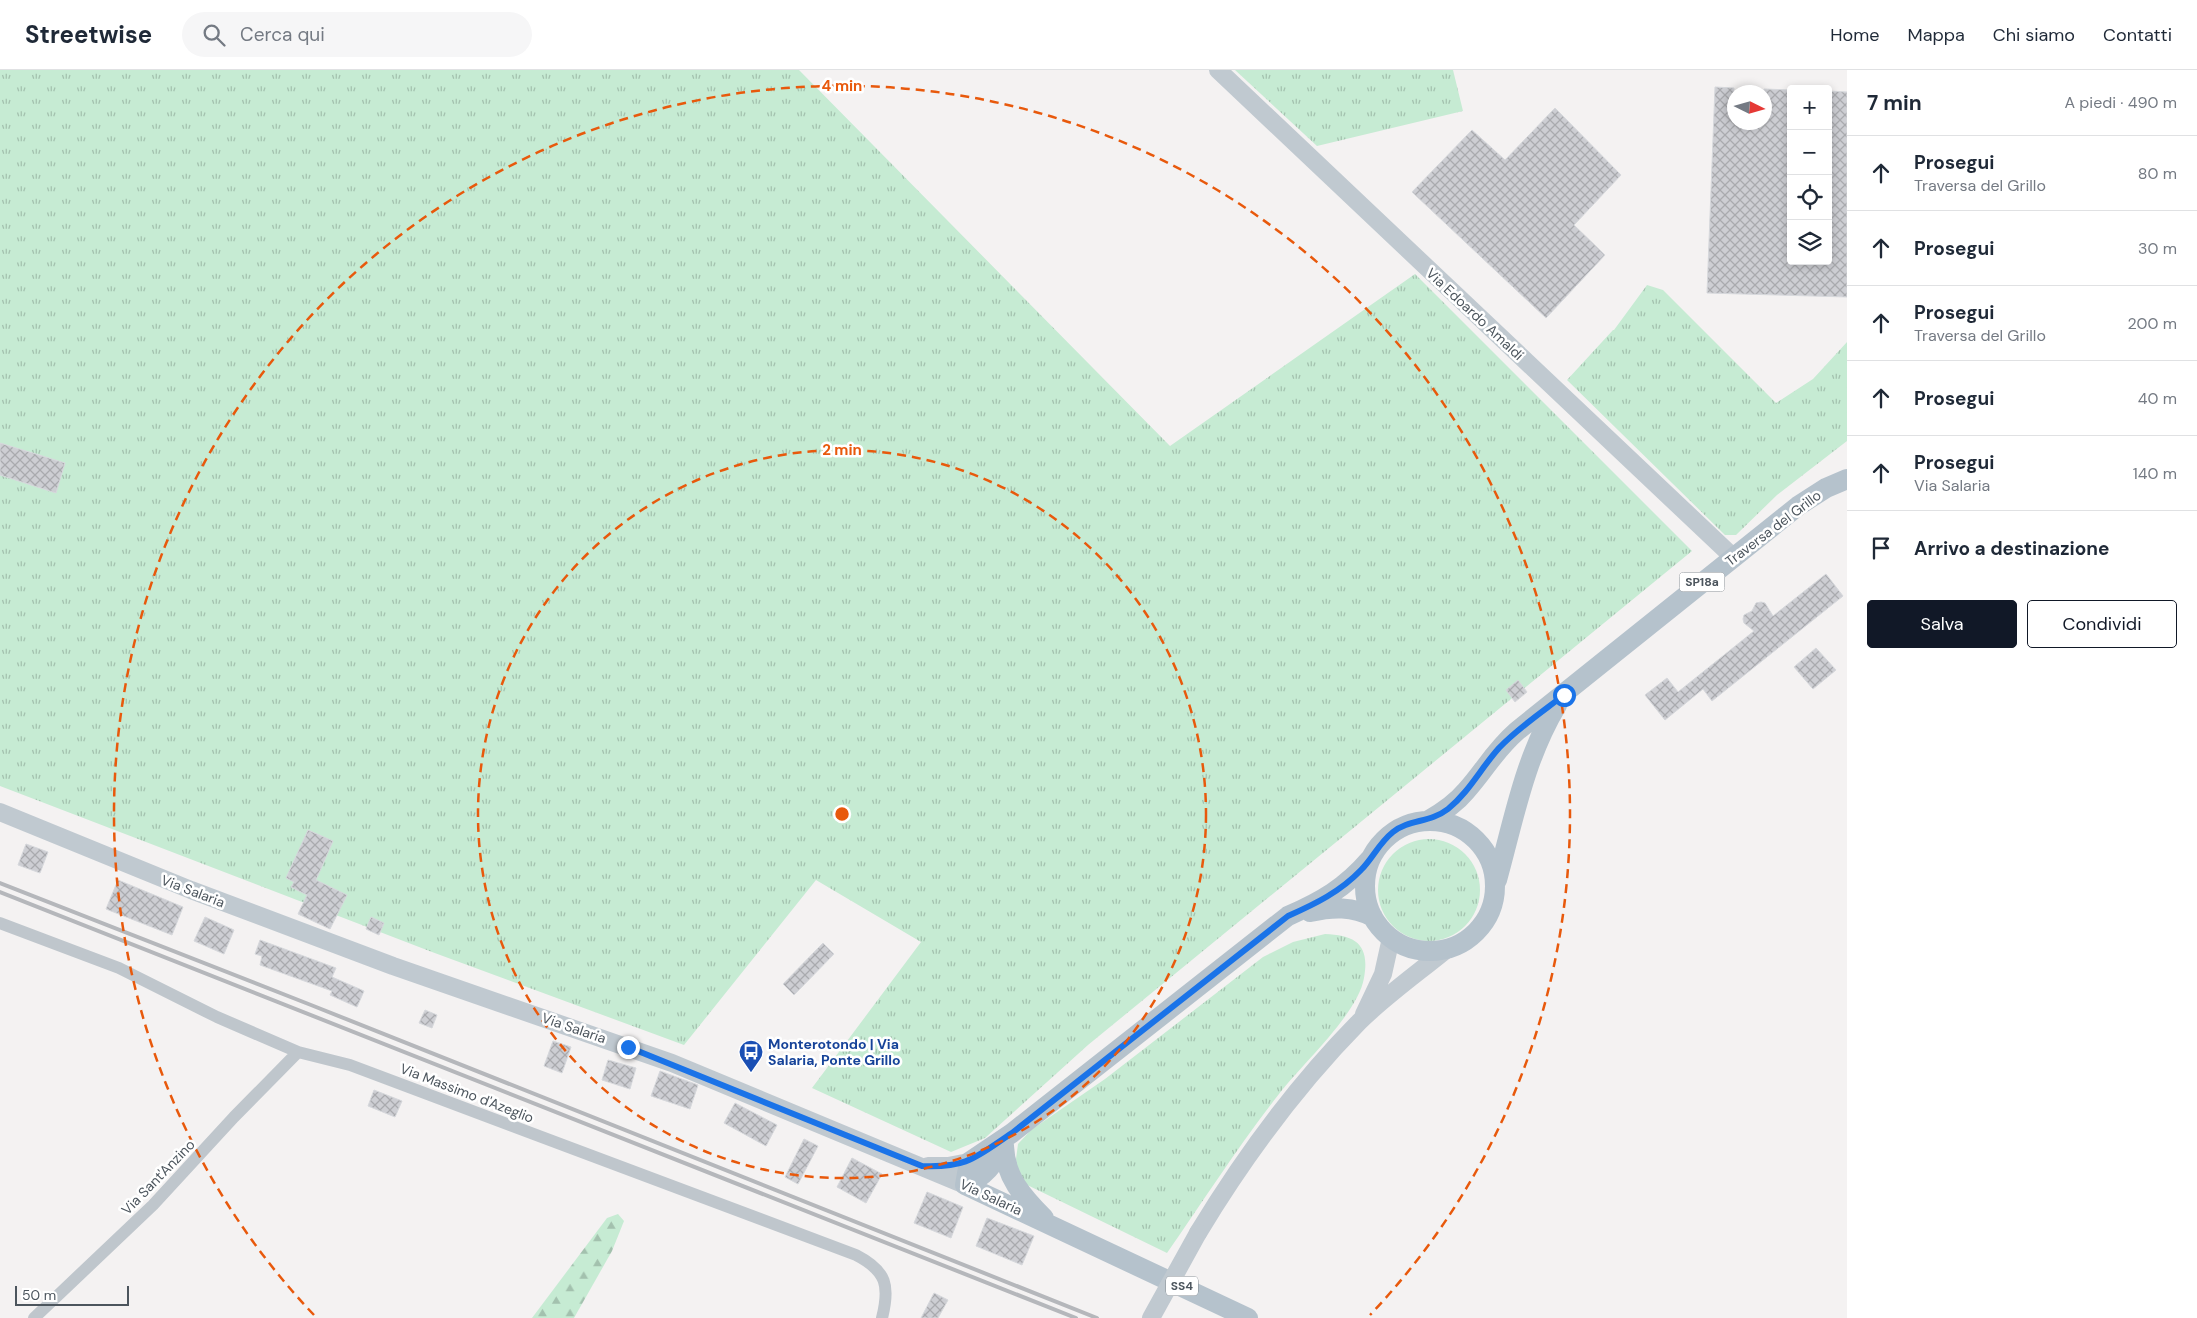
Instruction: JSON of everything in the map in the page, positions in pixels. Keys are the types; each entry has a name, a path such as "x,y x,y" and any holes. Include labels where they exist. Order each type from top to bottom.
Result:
{"main road":[{"name":"Via Edoardo Amaldi","path":"1218,70 1733,557"},
{"name":"Traversa del Grillo","path":"1429,820 1446,810 1462,796 1507,740 1798,506 1826,488 1847,479"},
{"name":"Traversa del Grillo","path":"1496,882 1527,765 1538,740 1564,695"},
{"name":"Via Salaria","path":"0,812 246,911 392,966 672,1063 965,1185 1248,1318"},
{"path":"922,1166 948,1166 968,1162 1008,1140 1288,916 1340,890 1370,859 1380,844 1394,831 1411,823 1429,820 1449,823 1461,828 1482,845 1492,863 1496,882 1493,905 1483,924 1467,940 1447,949 1360,1021 1264,1132 1221,1195 1151,1318"},
{"path":"1370,859 1365,878 1366,898 1373,917 1391,938 1408,948 1428,951 1447,949"},
{"path":"1288,916 1317,910 1340,908 1362,912 1373,917"},
{"path":"1360,1021 1383,974 1391,938"},
{"path":"968,1162 965,1185 978,1180 988,1172 1008,1140"},
{"path":"1008,1140 1007,1166 1014,1183 1050,1225"}],"street":[{"name":"Via Massimo d'Azeglio","path":"0,923 106,962 223,1020 298,1052 350,1065 856,1255 876,1267 884,1278 886,1294 882,1318"},
{"name":"Via Sant'Anzino","path":"34,1318 146,1212 234,1117 298,1052"}],"green space":[{"path":"0,70 799,70 1170,446 1415,274 1692,551 1088,1045 985,1138 951,1152 812,1088 921,942 816,880 684,1045 432,952 0,786 0,475 55,492 65,463 0,443"},
{"path":"1235,70 1453,70 1463,111 1317,146"},
{"path":"1647,285 1663,290 1776,403 1813,379 1847,342 1847,441 1777,495 1736,535 1725,535 1567,380 1614,330"},
{"path":"1429,839 1449,842 1458,847 1472,861 1477,870 1480,890 1477,910 1472,919 1458,933 1449,938 1429,941 1409,938 1400,933 1386,919 1381,910 1378,890 1381,870 1386,861 1400,847 1409,842"},
{"path":"1325,934 1353,940 1362,950 1365,957 1365,967 1360,992 1328,1039 1264,1113 1167,1253 1019,1181 1016,1159 1018,1144 1031,1130 1105,1079 1263,957 1293,942"},
{"path":"618,1214 624,1221 612,1251 574,1318 532,1318 607,1218"}],"building":[{"path":"1715,87 1727,88 1727,130 1772,130 1772,89 1787,90 1787,265 1832,265 1832,91 1847,92 1847,297 1707,293"},
{"path":"1555,108 1621,175 1574,225 1605,255 1546,318 1412,192 1472,130 1505,160"},
{"path":"0,443 65,463 56,493 0,475"},
{"path":"1826,574 1843,596 1712,701 1703,689 1665,720 1645,695 1667,678 1678,692 1754,631 1744,623 1743,619 1744,615 1752,611 1756,603 1765,603 1773,616"},
{"path":"1816,648 1836,670 1813,689 1794,667"},
{"path":"1518,680 1527,692 1515,702 1506,690"},
{"path":"308,830 333,841 316,880 347,895 330,929 298,914 307,895 291,887 294,882 286,878"},
{"path":"26,844 48,852 40,873 18,865"},
{"path":"118,880 183,907 172,935 106,909"},
{"path":"205,917 234,930 224,954 194,941"},
{"path":"371,917 384,923 379,935 366,929"},
{"path":"260,940 336,968 332,977 364,991 357,1007 330,995 332,991 260,965 262,956 255,954"},
{"path":"823,943 834,954 794,995 783,984"},
{"path":"425,1010 437,1015 432,1028 419,1023"},
{"path":"553,1041 571,1047 562,1073 544,1066"},
{"path":"608,1060 636,1068 630,1089 602,1080"},
{"path":"660,1071 698,1085 690,1109 651,1096"},
{"path":"374,1090 402,1101 395,1117 368,1106"},
{"path":"735,1103 777,1125 766,1146 724,1123"},
{"path":"804,1139 818,1146 798,1184 785,1177"},
{"path":"852,1158 882,1174 866,1203 837,1187"},
{"path":"927,1192 963,1207 951,1238 914,1223"},
{"path":"987,1218 1034,1236 1022,1265 976,1246"},
{"path":"934,1293 948,1300 938,1318 921,1318"}],"railway":[{"path":"0,883 1097,1318"},
{"path":"0,892 1076,1318"}],"place":[{"name":"Monterotondo | Via Salaria, Ponte Grillo","path":"751,1073"}],"route":[{"path":"628,1047 672,1063 922,1166 953,1166 968,1162 1012,1133 1288,916 1340,890 1361,870 1380,844 1394,831 1411,823 1429,820 1446,810 1467,791 1486,764 1507,740 1564,695"}]}
